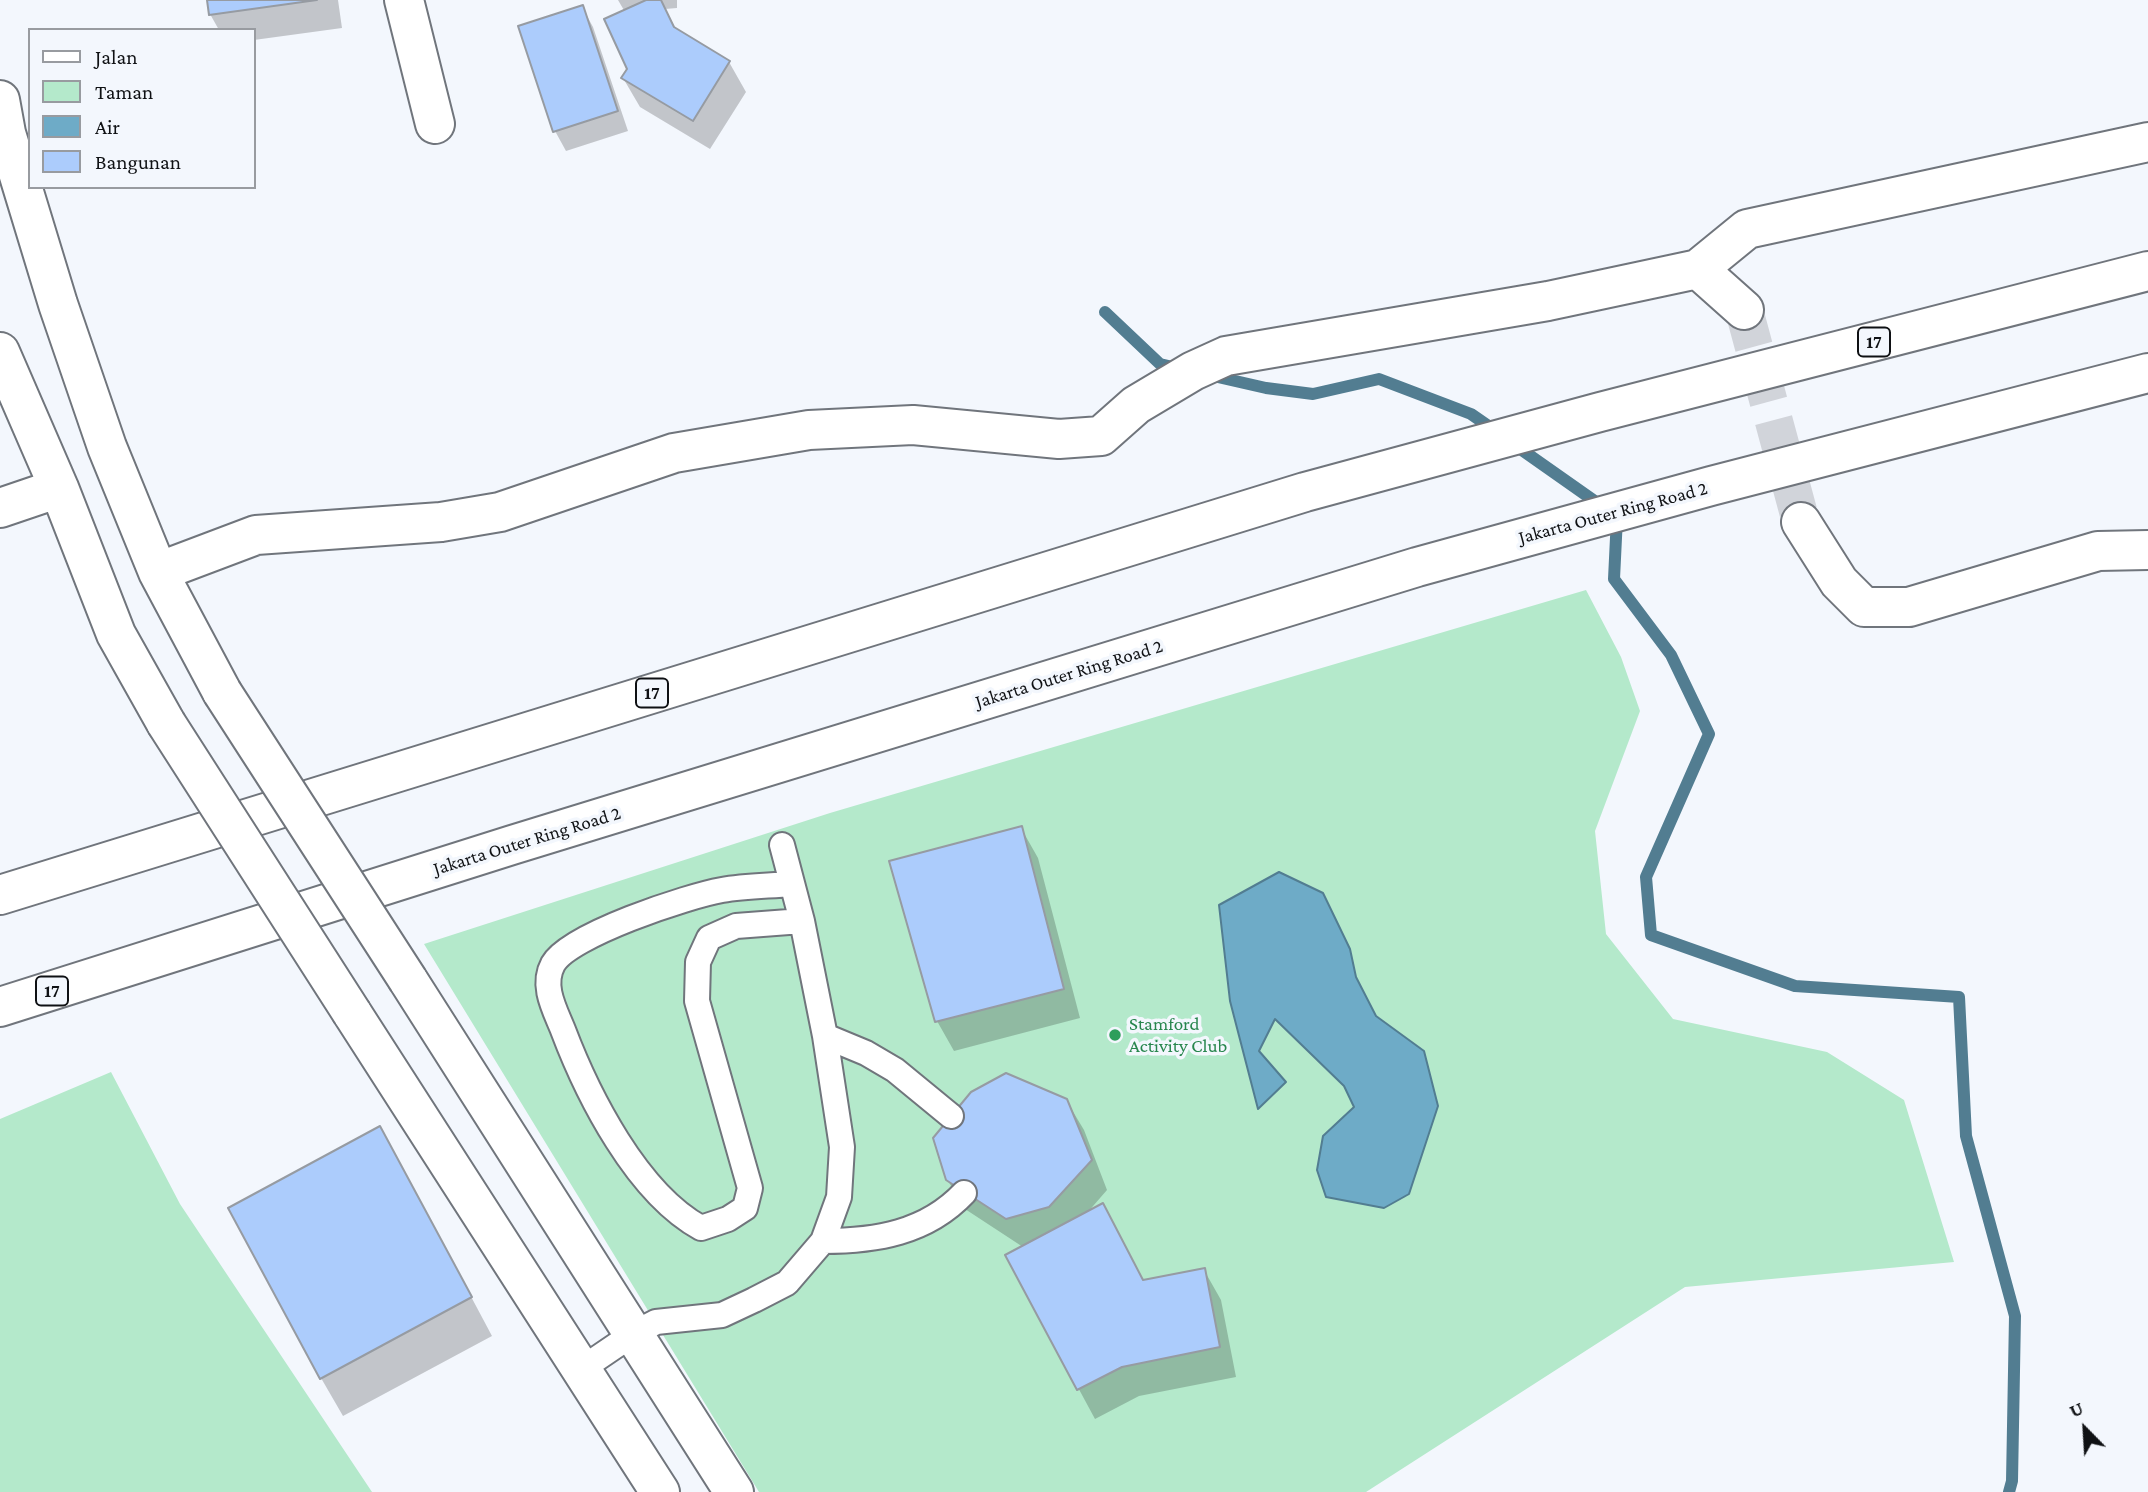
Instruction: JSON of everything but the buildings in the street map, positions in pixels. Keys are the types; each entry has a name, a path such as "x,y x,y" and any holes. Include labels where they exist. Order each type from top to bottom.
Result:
{"main road":[{"path":"404,0 435,124"},
{"path":"0,100 6,133 79,366 107,447 158,572 222,692 734,1492"},
{"path":"158,572 256,535 440,522 500,512 674,453 809,430 913,425 1059,439 1101,436 1136,405 1193,371 1226,356 1548,301 1698,269 1747,229 2148,142"},
{"path":"1698,269 1744,310"},
{"name":"17","path":"0,895 1305,492 1600,412 2148,271"},
{"path":"0,352 59,488 116,634 166,723 660,1492"},
{"name":"Jakarta Outer Ring Road 2","path":"0,1007 512,845 1417,567 1711,486 2148,373"},
{"path":"0,508 59,488"},
{"path":"1801,523 1839,582 1864,607 1909,607 2098,551 2148,550"},
{"path":"0,881 183,838"},
{"path":"0,1014 104,975"}],"lane":[{"path":"580,1370 633,1334 656,1322 722,1315 788,1283 823,1241 839,1197 842,1147 825,1036 802,921 782,845"},
{"path":"791,884 722,890 651,911 575,943 553,964 547,988 577,1067 611,1132 681,1217 701,1228 729,1219 745,1208 750,1188 697,1001 698,962 709,938 736,926 802,921"},
{"path":"825,1036 866,1053 895,1070 951,1116"},
{"path":"823,1241 857,1241 894,1234 927,1222 948,1209 964,1193"}],"green space":[{"name":"Stamford Activity Club","path":"1586,590 1621,657 1640,711 1595,831 1606,934 1673,1019 1827,1052 1904,1100 1954,1262 1685,1287 1366,1492 759,1492 424,944 830,813"},
{"path":"111,1072 180,1204 372,1492 0,1492 0,1119"}],"water":[{"path":"1279,872 1323,893 1350,949 1356,977 1376,1016 1424,1051 1438,1106 1409,1194 1384,1208 1326,1197 1317,1170 1323,1136 1354,1107 1344,1086 1275,1019 1259,1051 1286,1082 1258,1109 1230,1001 1219,905"}],"waterway":[{"path":"1105,312 1160,364 1181,369"},
{"path":"1209,375 1266,388 1313,394 1379,379 1471,414 1497,432"},
{"path":"1512,443 1603,507"},
{"path":"1617,517 1614,579 1671,655 1709,734 1646,877 1651,935 1795,986 1959,997 1966,1136 2015,1316 2012,1481 2009,1492"}],"tunnel":[{"path":"1744,310 1801,522"}],"place":[{"name":"Stamford Activity Club","path":"1115,1035"}]}
